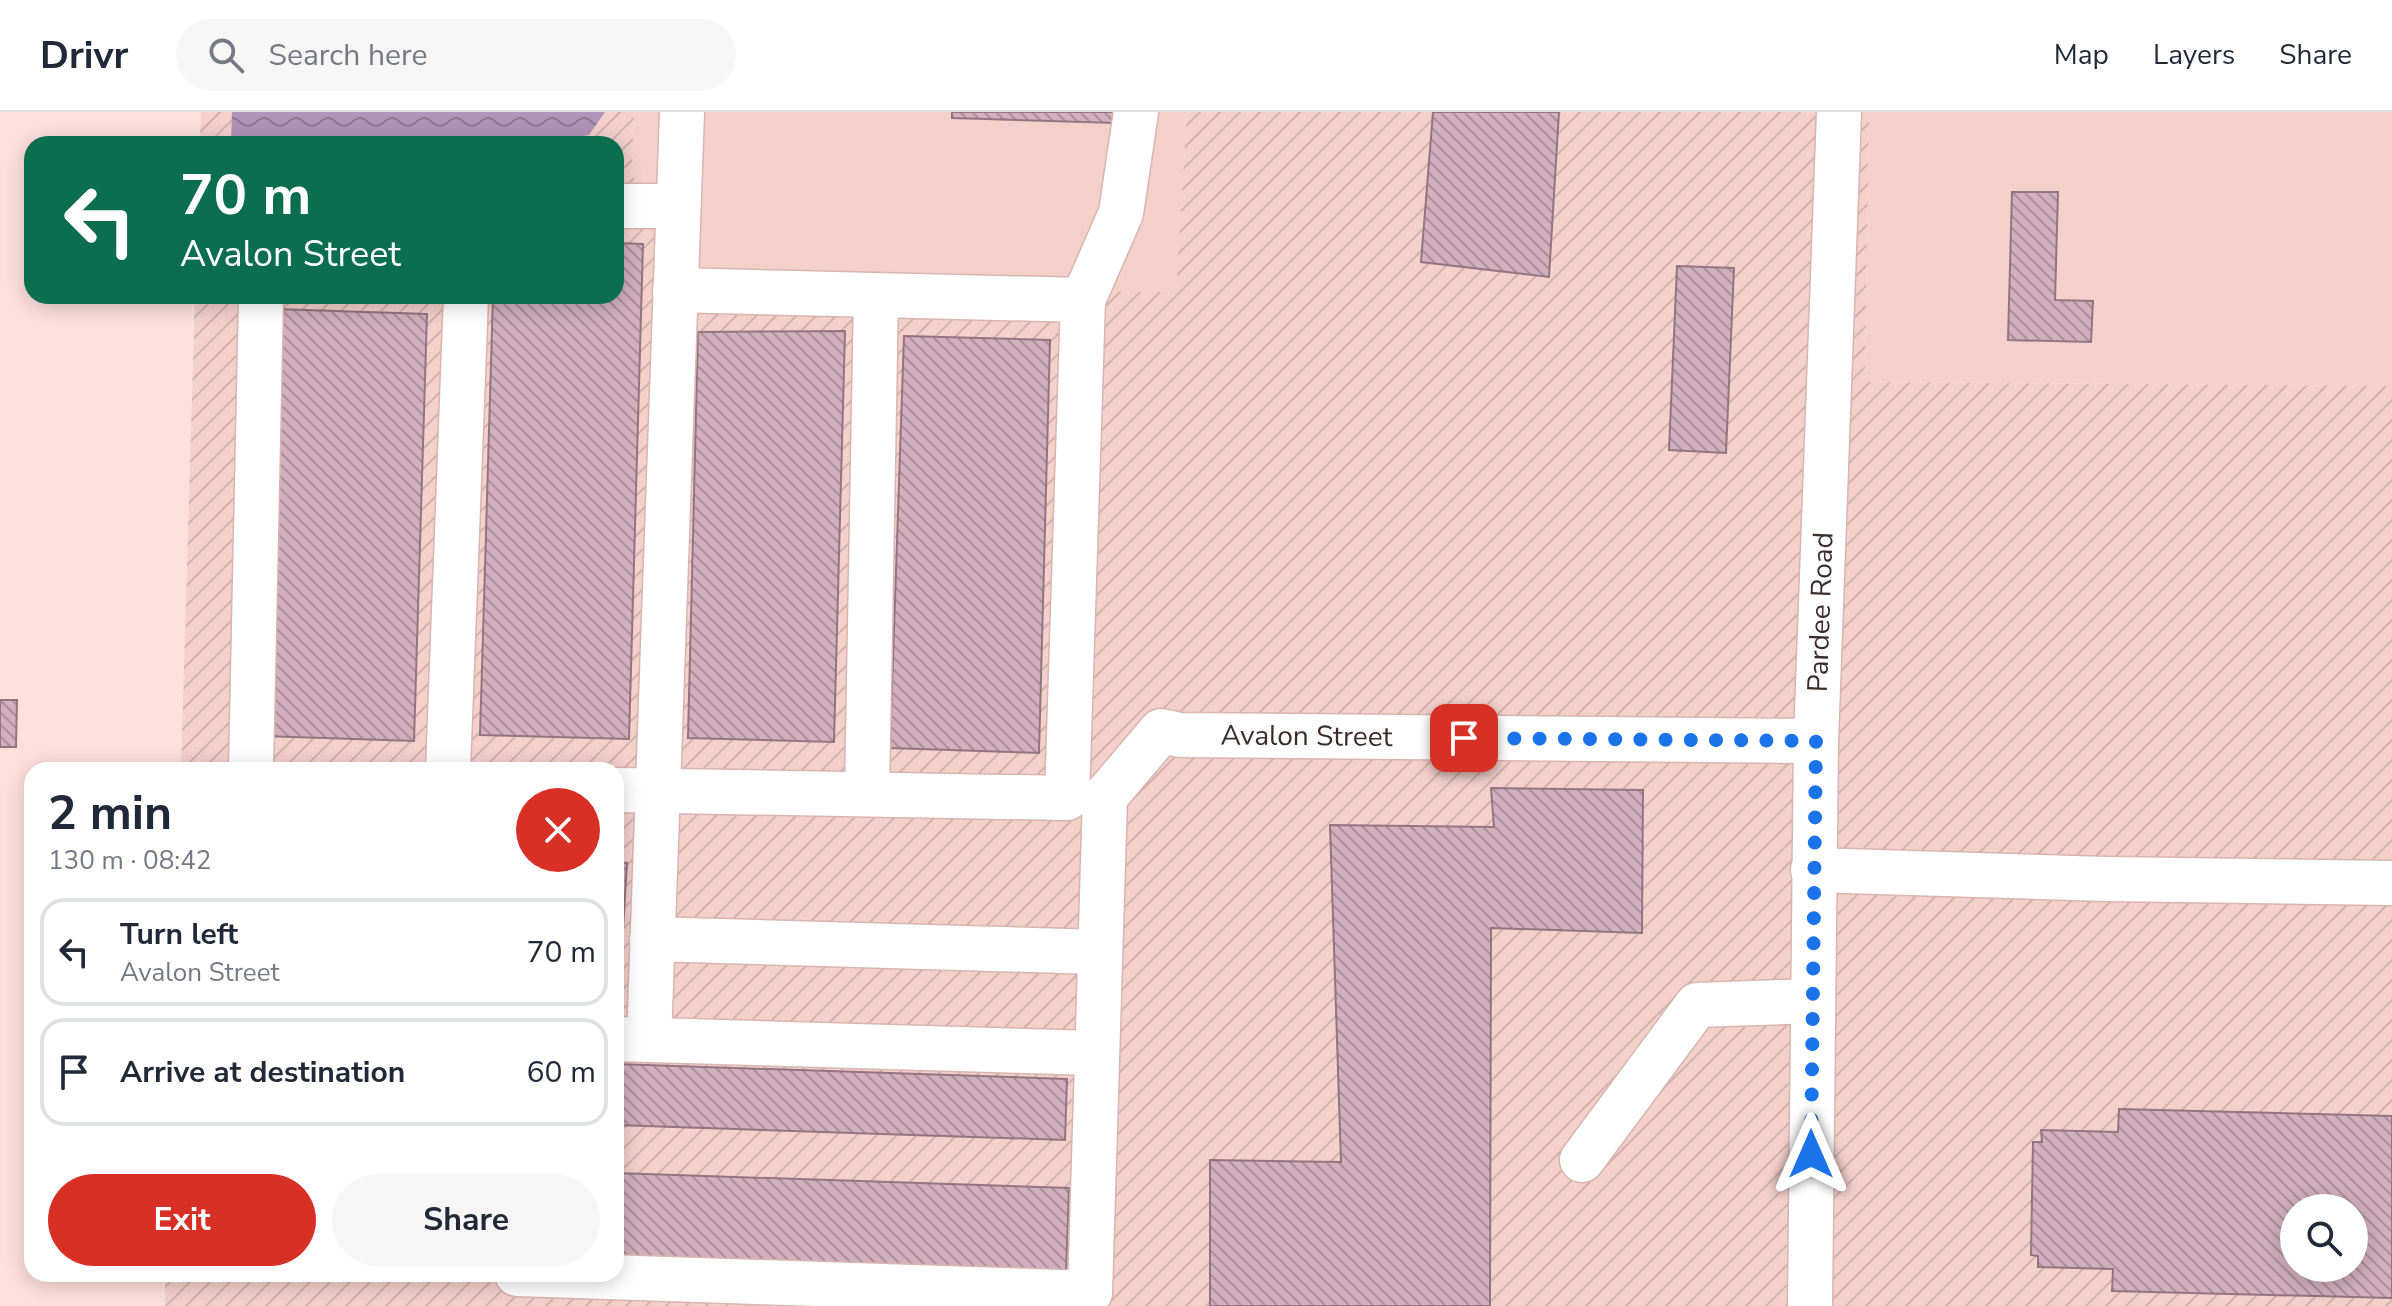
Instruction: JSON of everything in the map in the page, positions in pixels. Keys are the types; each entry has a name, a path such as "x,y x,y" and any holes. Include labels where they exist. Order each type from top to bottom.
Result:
{"street":[{"path":"682,112 675,290 637,790 652,939 633,1039 1097,1053"},
{"path":"637,790 1067,798 1083,300 1121,213 1136,112"},
{"name":"Pardee Road","path":"1810,1306 1816,741 1839,112"},
{"path":"624,206 678,206"},
{"path":"675,290 1083,300"},
{"path":"867,794 876,295"},
{"path":"251,762 261,304"},
{"path":"448,762 466,304"},
{"name":"Avalon Street","path":"1100,952 1105,797 1161,731 1180,735 1816,741"},
{"path":"1813,870 2106,879 2392,883"},
{"path":"624,1278 1090,1293 1100,952 652,939"},
{"path":"1582,1160 1697,1005 1812,1001"}],"shaded area":[{"path":"201,112 634,112 632,174 700,291 1176,292 1187,112 1869,112 1865,382 2392,386 2392,1306 165,1306 165,1282 624,1282 624,762 181,762 195,304 624,304 624,136 200,136"},
{"path":"634,112 1187,112 1177,292 700,291 632,174"},
{"path":"1869,112 2392,112 2392,386 1865,382"}],"water":[{"path":"232,112 605,112 589,135 583,136 231,136"}],"building":[{"path":"952,112 1116,112 1116,123 952,118"},
{"path":"1433,112 1559,112 1549,277 1421,262"},
{"path":"2012,192 2058,192 2055,300 2093,301 2091,342 2008,340"},
{"path":"624,243 643,244 629,739 480,735 493,304 624,304"},
{"path":"1677,266 1734,268 1726,453 1669,450"},
{"path":"276,309 427,314 414,741 263,736"},
{"path":"845,331 834,742 688,738 698,332"},
{"path":"904,336 1050,340 1039,753 890,748"},
{"path":"0,700 17,700 16,747 0,747"},
{"path":"1491,788 1643,790 1642,933 1491,928 1490,1306 1210,1306 1210,1160 1341,1162 1330,825 1494,827"},
{"path":"624,863 627,863 624,913"},
{"path":"624,1064 1067,1079 1065,1140 624,1125"},
{"path":"2119,1109 2392,1116 2392,1298 2112,1291 2113,1269 2038,1267 2038,1256 2031,1255 2033,1142 2042,1142 2041,1130 2118,1132"},
{"path":"624,1173 1069,1188 1066,1272 624,1257"}],"route":[{"path":"1464,738 1816,741 1811,1154"}]}
